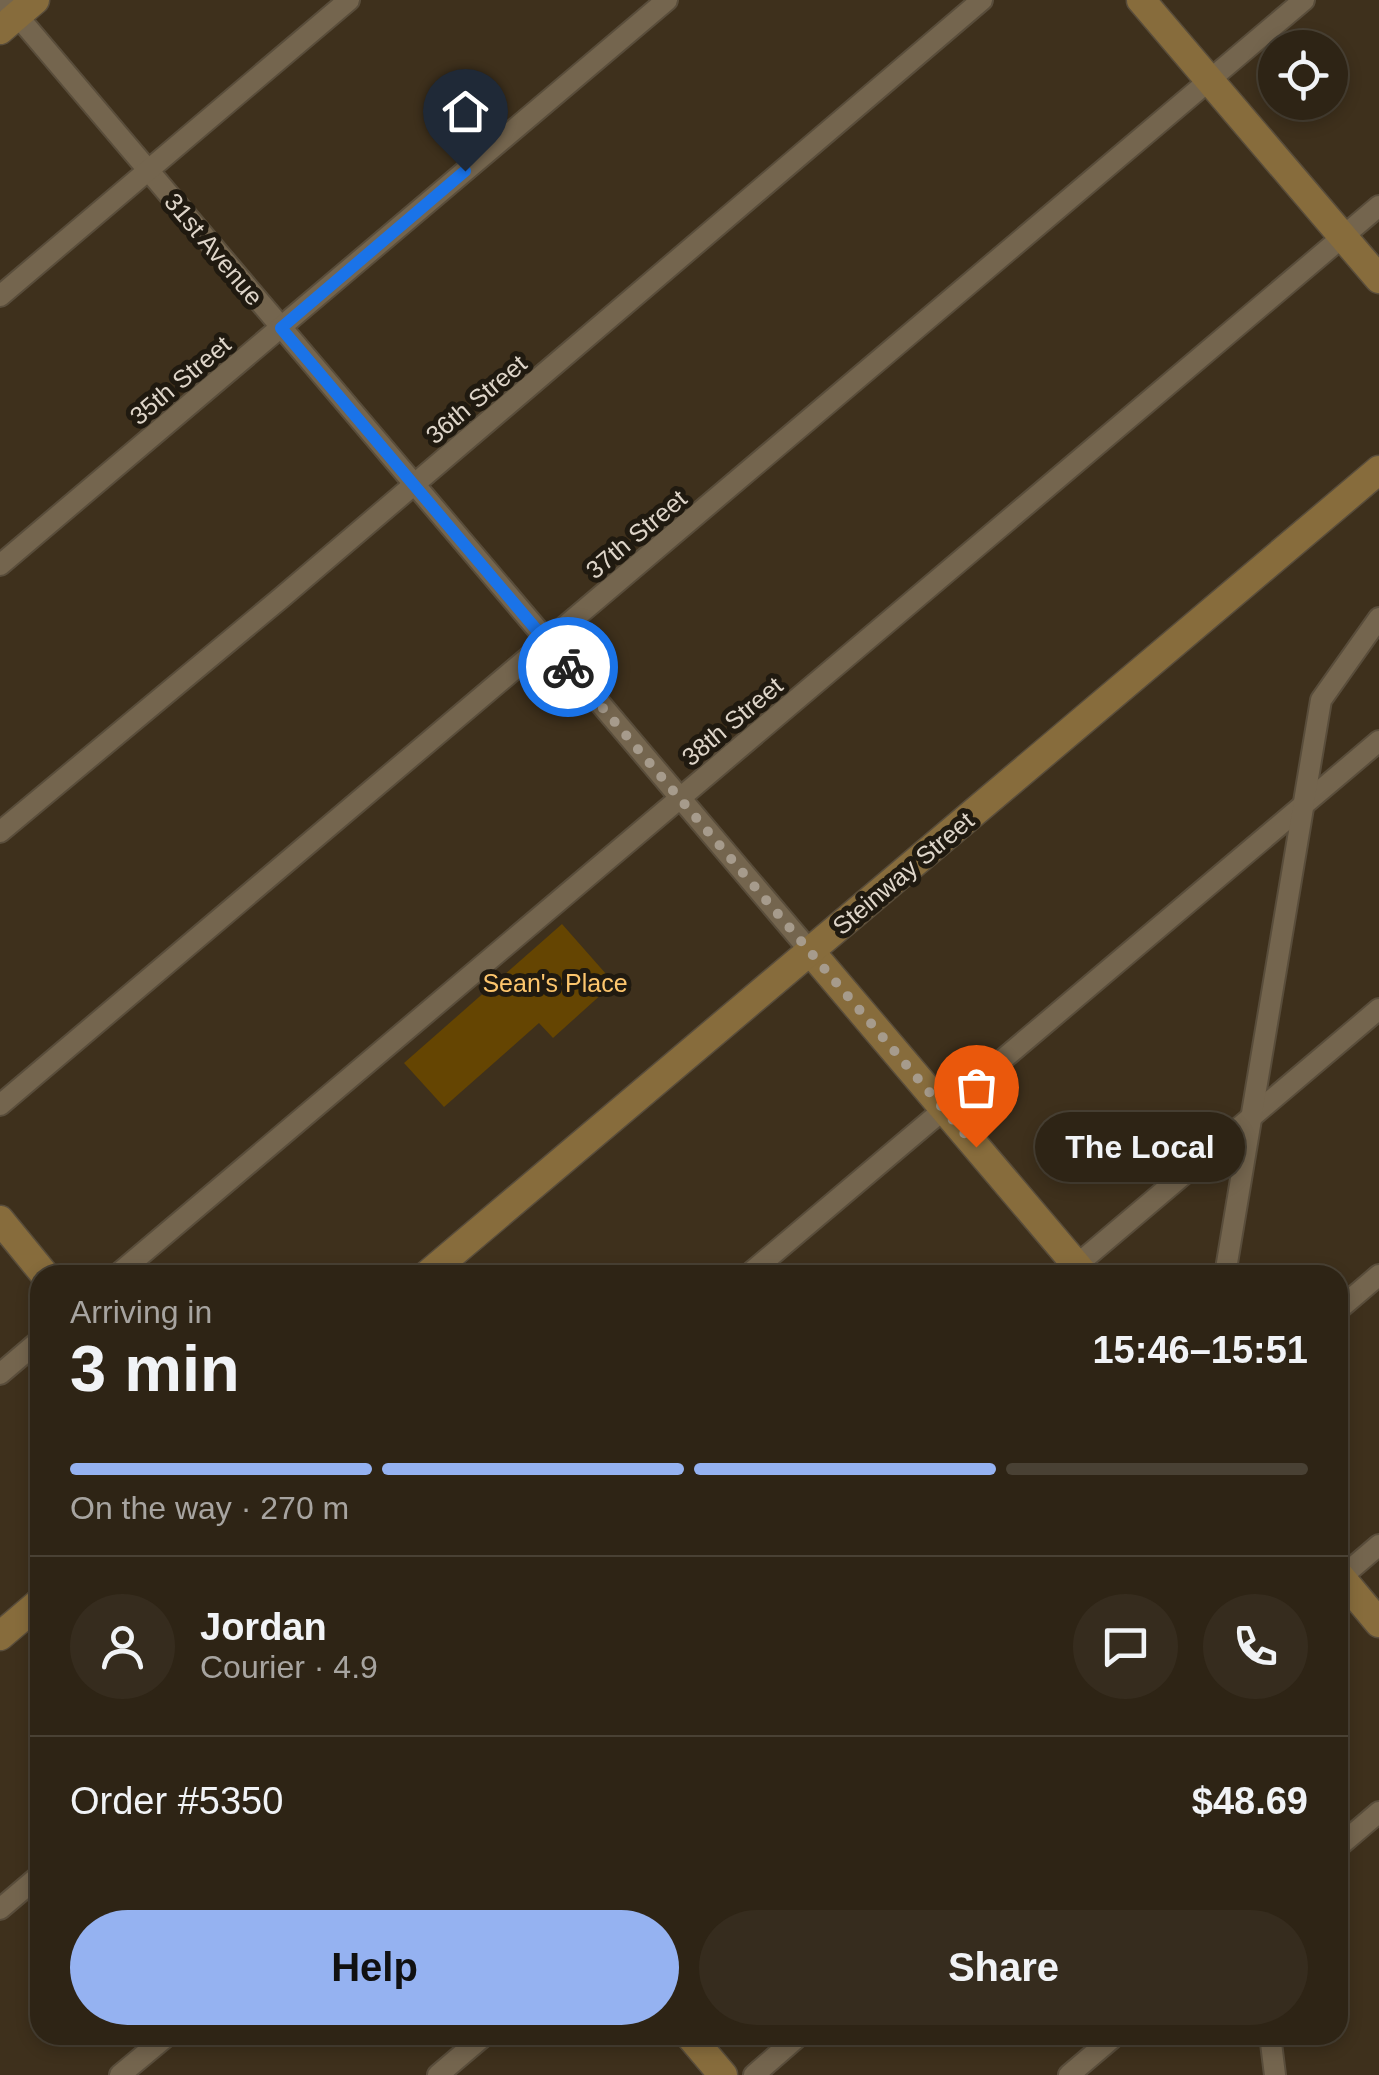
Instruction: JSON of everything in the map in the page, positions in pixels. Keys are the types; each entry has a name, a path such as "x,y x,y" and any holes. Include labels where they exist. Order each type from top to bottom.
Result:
{"street":[{"path":"0,296 349,0"},
{"name":"35th Street","path":"0,565 667,0"},
{"name":"36th Street","path":"0,832 982,0"},
{"path":"1141,0 1379,279"},
{"name":"37th Street","path":"0,1104 1304,0"},
{"name":"31st Avenue","path":"14,12 810,950 1070,1265"},
{"name":"38th Street","path":"129,1265 1379,206"},
{"name":"Steinway Street","path":"439,1265 1379,470"},
{"path":"1227,1265 1321,700 1379,618"},
{"path":"760,1265 1379,741"},
{"path":"1084,1265 1379,1009"},
{"path":"0,1220 37,1265"},
{"path":"1348,1301 1379,1275"},
{"path":"0,1374 30,1348"},
{"path":"1348,1570 1379,1546"},
{"path":"1348,1589 1379,1624"},
{"path":"0,1636 30,1610"},
{"path":"1348,1838 1379,1812"},
{"path":"0,1909 30,1884"},
{"path":"120,2075 156,2045"},
{"path":"438,2075 473,2045"},
{"path":"698,2045 723,2075"},
{"path":"754,2075 788,2045"},
{"path":"1069,2075 1104,2045"},
{"path":"1271,2045 1274,2075"}],"green space":[{"name":"Sean's Place","path":"562,924 614,983 553,1038 539,1023 444,1107 404,1063"}],"way so far":[{"path":"568,667 976,1147"}],"place":[{"name":"The Local","path":"976,1147"}],"route":[{"path":"465,171 281,328 568,667"}]}
